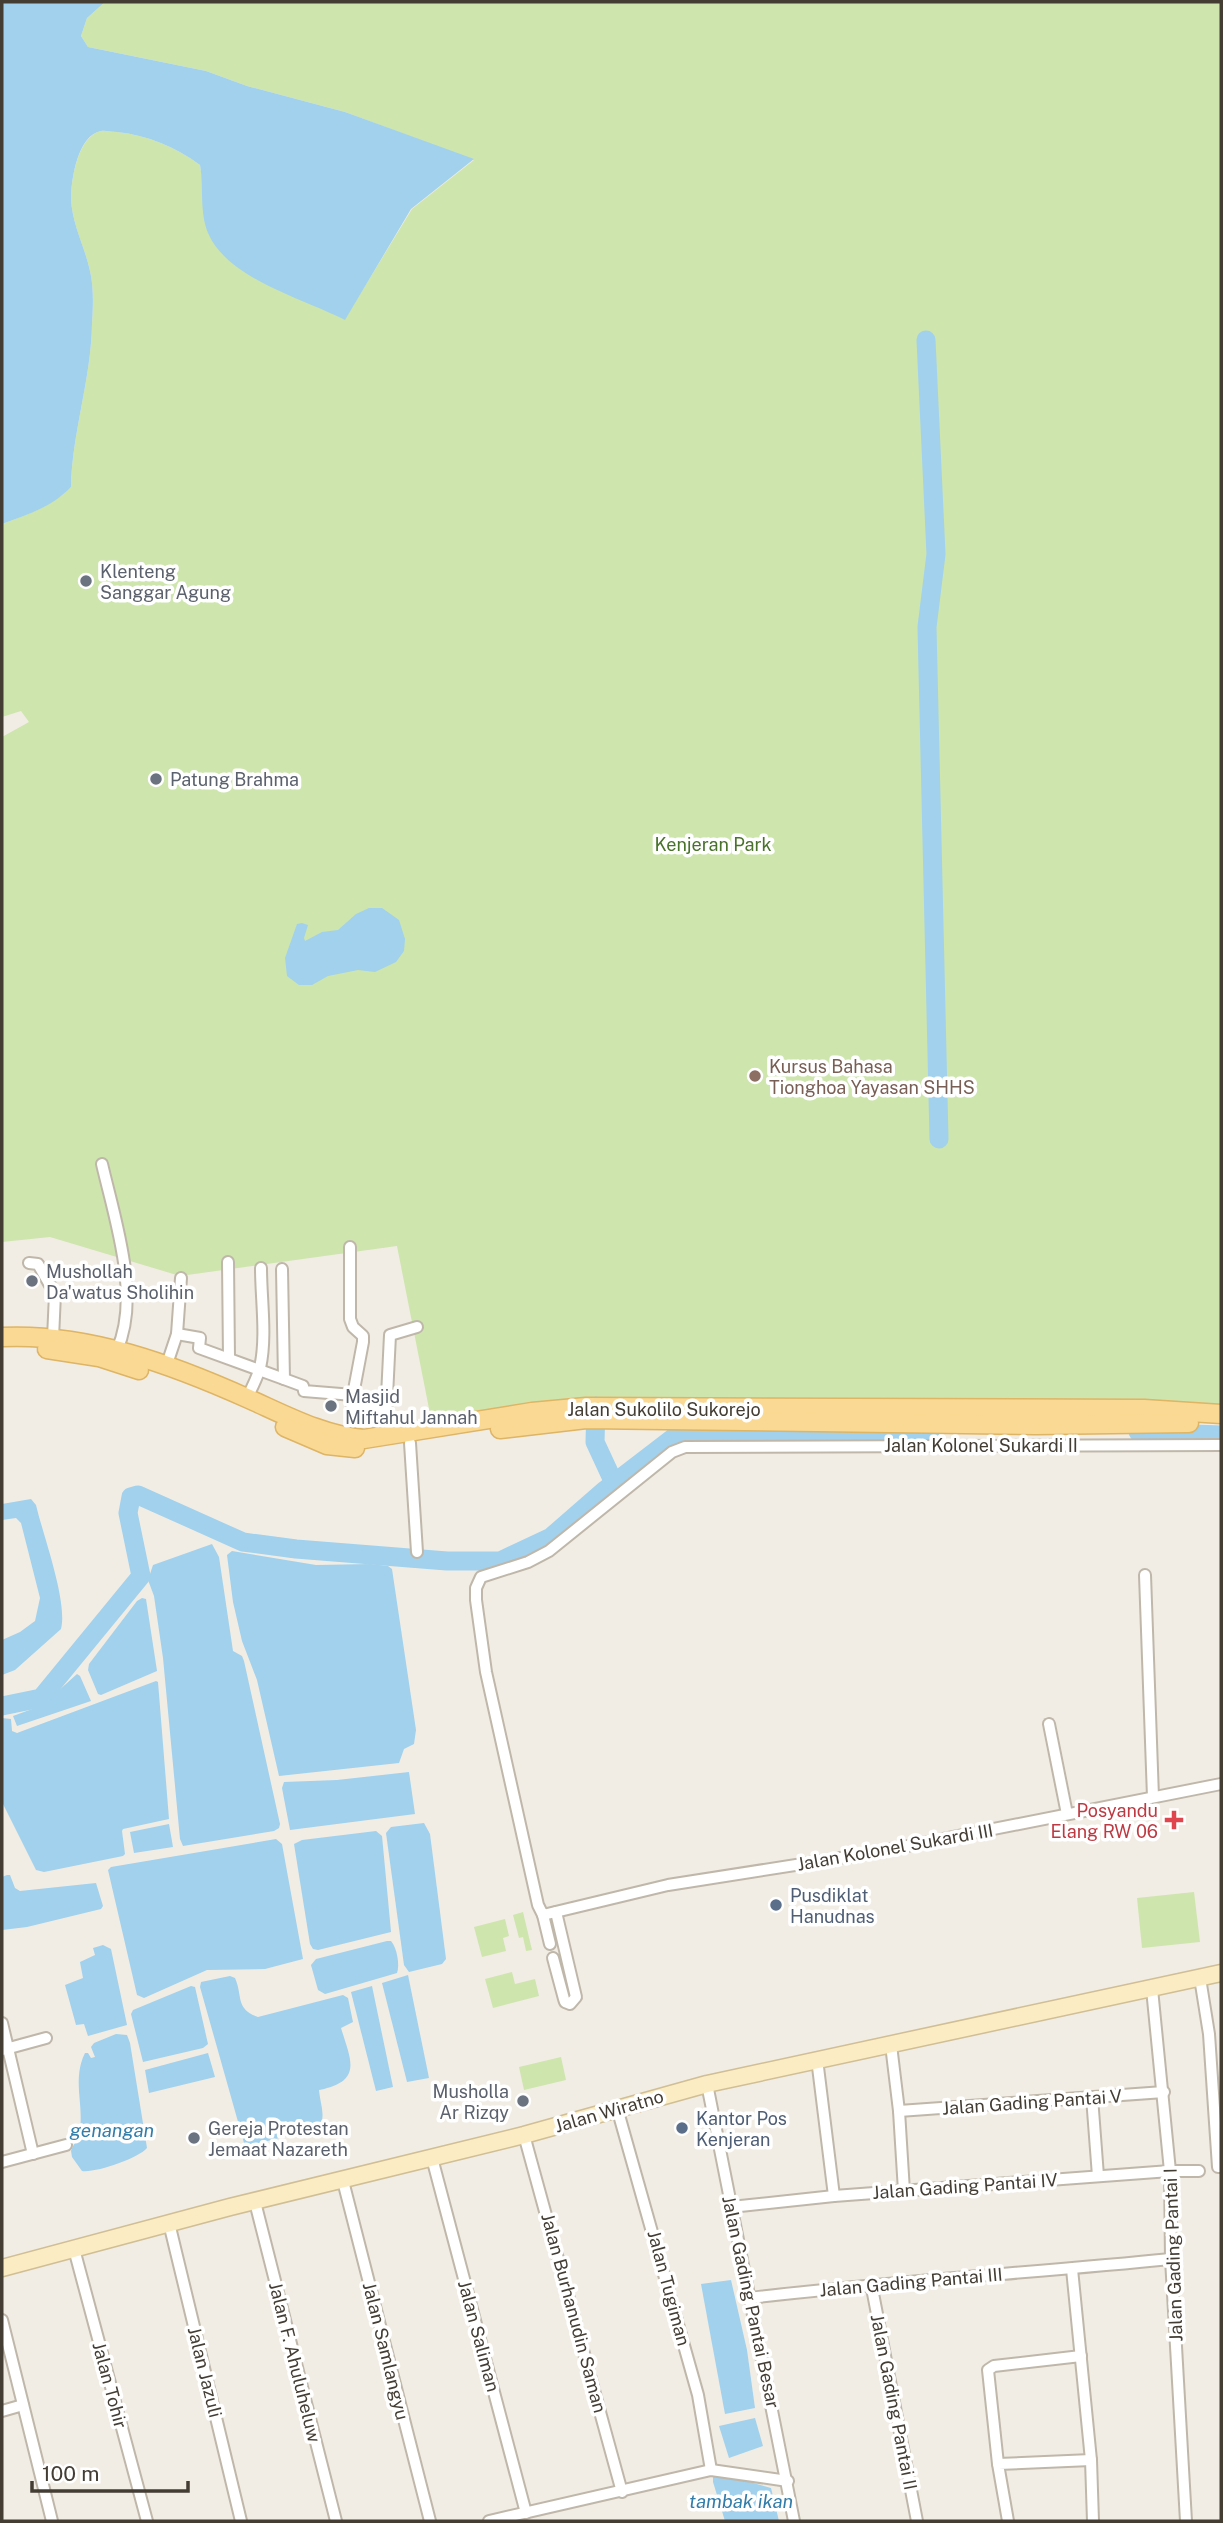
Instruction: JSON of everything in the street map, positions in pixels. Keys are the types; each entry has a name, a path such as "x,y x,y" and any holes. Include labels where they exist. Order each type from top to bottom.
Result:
{"main road":[{"name":"Jalan Sukolilo Sukorejo","path":"2,1348 54,1336"},
{"name":"Jalan Sukolilo Sukorejo","path":"2,1337 54,1336 112,1348 249,1393 365,1444 386,1433 464,1422 586,1413 1036,1417 1221,1425"},
{"name":"Jalan Sukolilo Sukorejo","path":"167,1366 215,1396 339,1448 365,1444 410,1443 586,1413"},
{"name":"Jalan Sukolilo Sukorejo","path":"1036,1417 1144,1409 1221,1414"},
{"name":"Jalan Wiratno","path":"2,2268 524,2134 706,2084 1221,1973"}],"street":[{"path":"102,1164 121,1244 127,1308 112,1348"},
{"path":"350,1247 350,1319 353,1327 363,1336 352,1406 387,1413"},
{"path":"228,1262 229,1357"},
{"path":"29,1263 38,1264 55,1294 54,1336"},
{"path":"249,1393 260,1368 263,1329 261,1268"},
{"path":"282,1269 284,1379"},
{"path":"167,1366 177,1334 181,1278"},
{"path":"386,1433 390,1335 417,1327"},
{"path":"177,1334 200,1338 199,1348 260,1368 303,1386 304,1391 353,1395"},
{"path":"410,1443 417,1552"},
{"name":"Jalan Kolonel Sukardi II","path":"542,1915 486,1672 476,1600 481,1577 528,1562 550,1551 672,1452 685,1447 1221,1445"},
{"path":"1145,1574 1153,1797"},
{"path":"1049,1724 1067,1814"},
{"name":"Jalan Kolonel Sukardi III","path":"542,1915 668,1885 872,1853 1221,1784"},
{"path":"553,1958 564,1999 570,2004 576,1997 556,1912"},
{"path":"542,1915 550,1944"},
{"path":"1200,1978 1209,2034 1218,2167 1221,2167"},
{"name":"Jalan Gading Pantai I","path":"1152,1989 1170,2171 1171,2259 1186,2521"},
{"path":"2,2023 5,2049 33,2154"},
{"path":"5,2049 46,2038"},
{"path":"891,2045 899,2111 904,2191"},
{"path":"817,2059 834,2196"},
{"name":"Jalan Gading Pantai Besar","path":"706,2084 794,2521"},
{"name":"Jalan Gading Pantai V","path":"899,2111 1164,2092"},
{"path":"1092,2097 1098,2176"},
{"name":"Jalan Tugiman","path":"617,2108 698,2395 711,2470"},
{"name":"Jalan Burhanudin Saman","path":"524,2134 622,2492"},
{"path":"2,2162 66,2146"},
{"name":"Jalan Saliman","path":"432,2158 526,2513"},
{"name":"Jalan Gading Pantai IV","path":"731,2207 834,2196 1199,2171"},
{"name":"Jalan Samlangyu","path":"343,2181 430,2521"},
{"name":"Jalan F. Ahuluheluw","path":"255,2202 336,2521"},
{"name":"Jalan Jazuli","path":"169,2223 241,2521"},
{"name":"Jalan Tohir","path":"74,2249 147,2521"},
{"name":"Jalan Gading Pantai III","path":"750,2298 871,2283 1171,2259"},
{"path":"1072,2269 1091,2460 1093,2521"},
{"name":"Jalan Gading Pantai II","path":"871,2283 917,2521"},
{"path":"2,2320 52,2521"},
{"path":"1008,2521 998,2464 988,2370 994,2366 1081,2356"},
{"path":"2,2411 23,2405"},
{"path":"998,2464 1091,2460"},
{"path":"489,2521 711,2470 788,2481"}],"green space":[{"name":"Kenjeran Park","path":"105,2 1221,2 1221,1417 527,1413 433,1429 397,1246 180,1276 50,1237 2,1242 2,737 29,722 21,711 2,717 2,524 47,505 71,487 91,345 93,311 91,277 71,199 74,170 81,149 93,135 107,131 150,139 191,159 200,165 202,197 335,314 345,319 412,209 474,160 345,112 247,86 206,71 88,47 81,36 87,18"},
{"path":"1194,1892 1200,1942 1142,1948 1137,1898"},
{"path":"523,1912 532,1950 526,1951 523,1937 519,1938 513,1915"},
{"path":"505,1919 509,1936 503,1938 506,1951 482,1957 474,1927"},
{"path":"512,1972 515,1984 535,1979 539,1996 493,2008 485,1979"},
{"path":"561,2057 566,2080 524,2090 519,2067"}],"water":[{"path":"2,2 105,2 87,18 81,36 88,47 206,71 247,86 345,112 474,159 411,209 345,320 250,276 219,250 206,227 200,165 171,147 150,139 107,131 93,134 77,159 71,190 74,217 90,271 93,298 91,345 71,487 47,505 2,524"},
{"path":"369,908 382,908 399,920 405,939 404,951 396,962 375,972 358,970 328,976 312,985 299,985 287,976 285,958 297,924 308,925 305,941 322,932 338,930 356,914"},
{"path":"31,1499 36,1505 54,1568 61,1602 61,1629 15,1670 2,1675 2,1640 35,1621 40,1598 21,1523 16,1518 2,1520 2,1504"},
{"path":"212,1544 219,1557 233,1651 242,1656 244,1661 280,1824 274,1831 183,1846 180,1839 163,1658 154,1596 148,1580 153,1565"},
{"path":"232,1551 316,1565 371,1564 392,1569 416,1730 414,1744 404,1749 399,1763 279,1776 257,1680 242,1641 233,1602 227,1555"},
{"path":"142,1598 146,1599 157,1671 98,1694 88,1670 89,1664"},
{"path":"77,1674 91,1701 17,1726 13,1716 47,1701"},
{"path":"156,1681 169,1819 123,1829 123,1856 44,1872 36,1870 2,1802 2,1718 11,1719 12,1731 17,1733"},
{"path":"409,1772 415,1814 290,1830 282,1788 284,1782 337,1780"},
{"path":"424,1823 430,1834 446,1959 442,1964 409,1972 404,1965 386,1833 391,1827"},
{"path":"169,1824 173,1847 134,1853 130,1832"},
{"path":"376,1831 382,1836 391,1932 313,1949 294,1844 302,1840"},
{"path":"276,1839 282,1844 303,1959 265,1969 207,1970 144,1998 137,1995 108,1870 111,1867"},
{"path":"10,1875 15,1888 20,1891 96,1883 103,1906 101,1909 27,1927 2,1930 2,1877"},
{"path":"391,1941 396,1952 397,1973 325,1994 318,1990 311,1965 316,1959"},
{"path":"103,1945 111,1949 127,2025 88,2036 84,2024 76,2025 65,1985 83,1978 80,1962 95,1955 93,1948"},
{"path":"408,1975 429,2078 407,2082 382,1983"},
{"path":"230,1976 235,1978 243,2006 258,2017 343,1995 348,1998 353,2022 341,2028 350,2068 342,2081 319,2090 323,2115 318,2128 248,2146 244,2143 200,1987 201,1982"},
{"path":"191,1986 195,1987 208,2044 203,2048 143,2062 131,2014 133,2010"},
{"path":"372,1986 393,2087 376,2091 351,1992"},
{"name":"genangan","path":"116,2034 127,2035 130,2043 147,2148 117,2164 82,2171 71,2151 80,2131 81,2063 85,2053 91,2058 95,2057 91,2047 94,2043"},
{"path":"208,2053 215,2077 149,2093 145,2070"},
{"path":"731,2280 747,2350 755,2408 725,2414 701,2284"},
{"name":"tambak ikan","path":"755,2418 763,2446 729,2458 719,2426"},
{"name":"tambak ikan","path":"724,2475 771,2488 779,2521 725,2521 713,2482 713,2476"}],"waterway":[{"path":"926,340 936,554 927,627 939,1139"},
{"path":"596,1406 595,1442 614,1483"},
{"path":"2,1706 41,1698 141,1576 128,1513 131,1497 138,1495 243,1542 447,1561 500,1561 551,1537 605,1490 678,1434 930,1432"},
{"path":"1138,1432 1221,1435"}],"place":[{"name":"Klenteng Sanggar Agung","path":"86,581"},
{"name":"Patung Brahma","path":"156,779"},
{"name":"Kursus Bahasa Tionghoa Yayasan SHHS","path":"755,1076"},
{"name":"Mushollah Da'watus Sholihin","path":"32,1281"},
{"name":"Masjid Miftahul Jannah","path":"331,1406"},
{"name":"Posyandu Elang RW 06","path":"1174,1820"},
{"name":"Pusdiklat Hanudnas","path":"776,1905"},
{"name":"Musholla Ar Rizqy","path":"523,2101"},
{"name":"Kantor Pos Kenjeran","path":"682,2128"},
{"name":"Gereja Protestan Jemaat Nazareth","path":"194,2138"}]}
